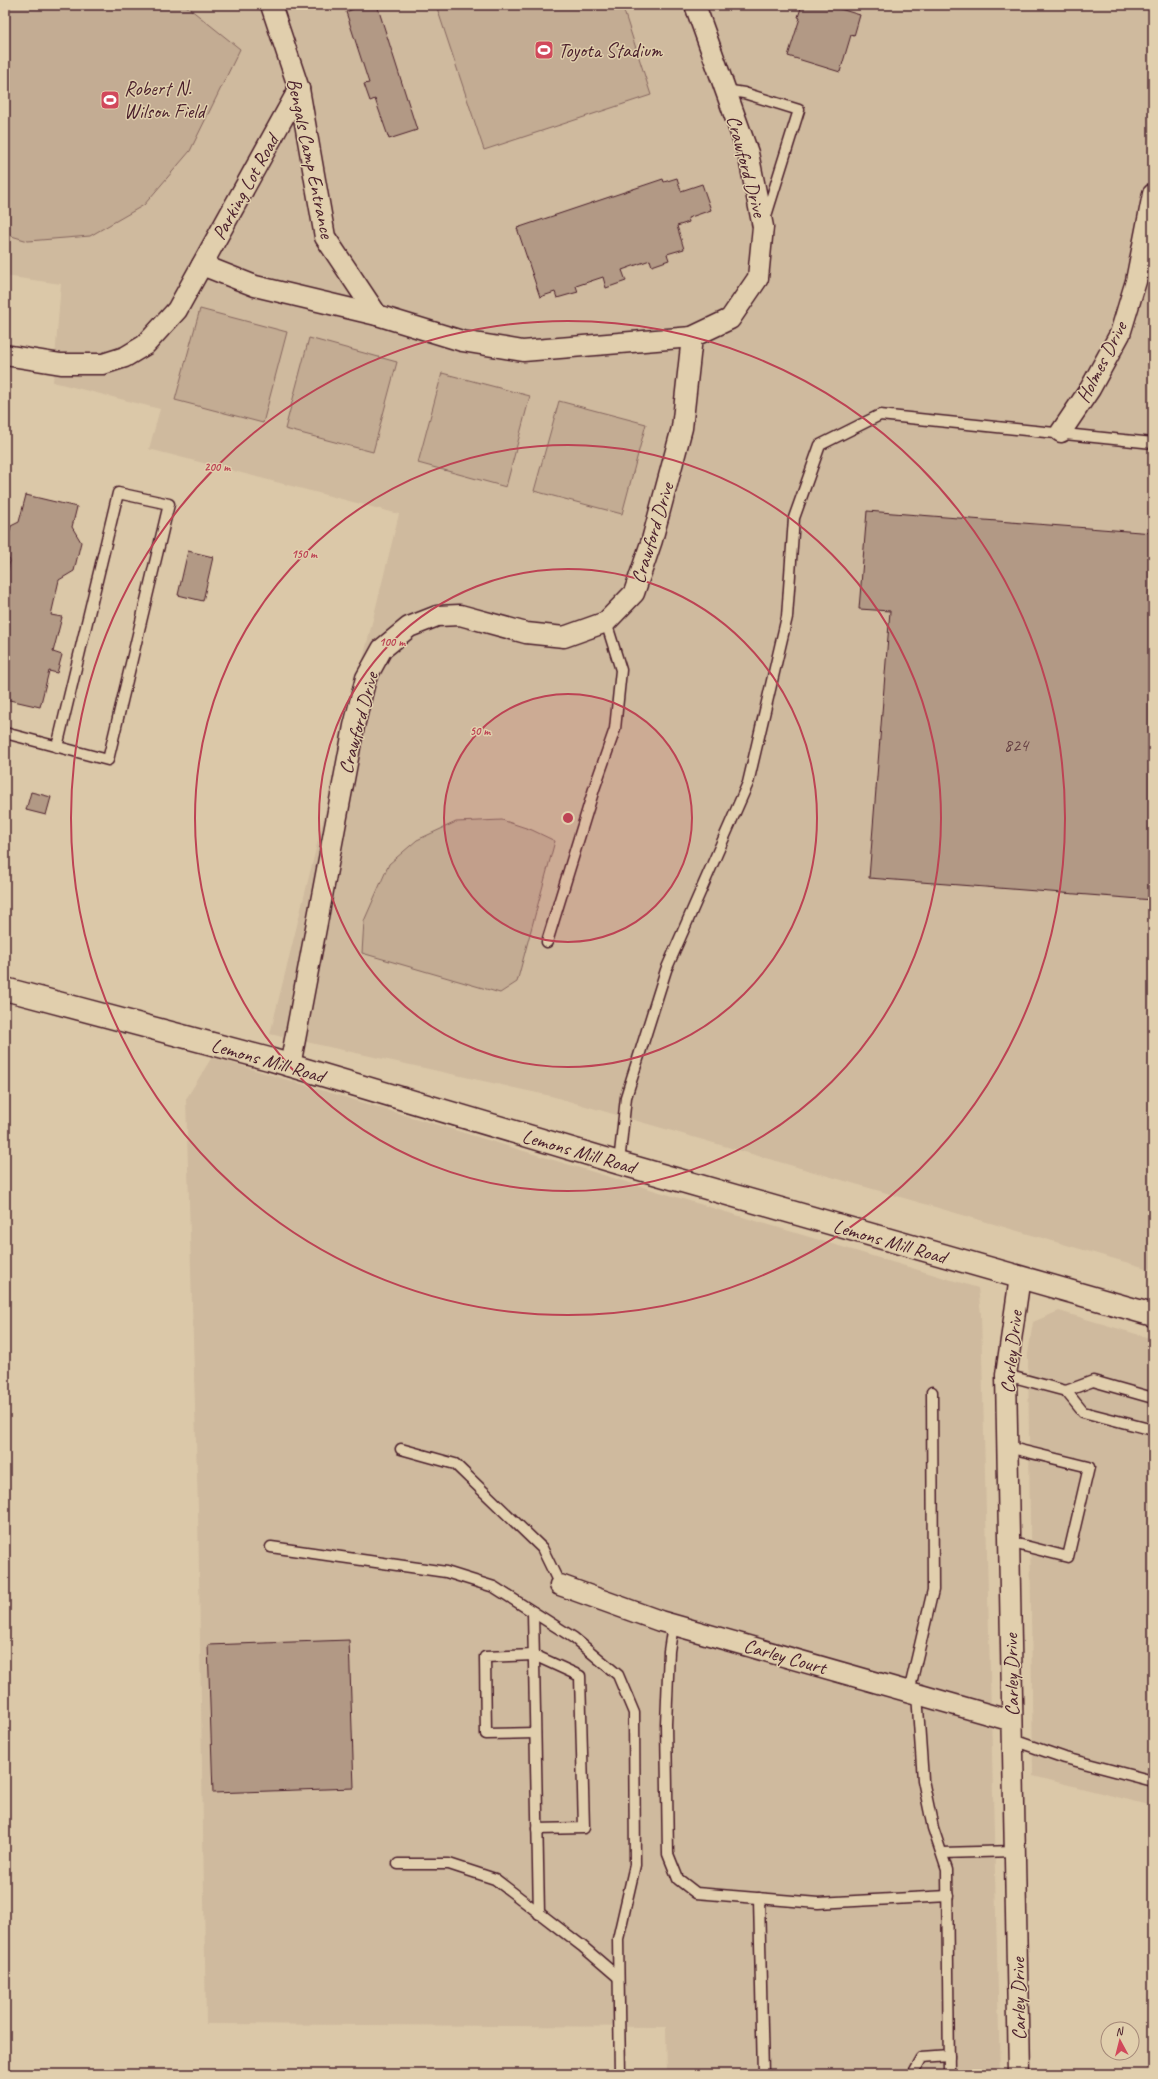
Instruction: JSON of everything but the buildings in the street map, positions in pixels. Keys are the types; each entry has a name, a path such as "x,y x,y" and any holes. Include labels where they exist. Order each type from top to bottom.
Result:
{"street":[{"name":"Bengals Camp Entrance","path":"271,5 299,89 324,237 378,315"},
{"name":"Crawford Drive","path":"290,1066 354,726 366,678 382,648 409,628 437,616 460,615 526,633 564,637 606,622 634,593 652,540 682,428 692,337 730,319 758,278 763,227 748,153 695,5"},
{"name":"Parking Lot Road","path":"5,355 67,364 103,364 125,357 145,345 177,310 299,89"},
{"name":"Holmes Drive","path":"1061,432 1090,389 1120,334 1136,281 1153,194"},
{"name":"Parking Lot Road","path":"202,265 255,286 378,315"},
{"path":"378,315 462,341 523,351 692,337"},
{"name":"Lemons Mill Road","path":"5,989 290,1066 619,1164 1153,1315"},
{"name":"Carley Drive","path":"1019,2074 1006,1375 1020,1277"},
{"name":"Carley Court","path":"560,1586 673,1625 913,1693 1012,1730"}],"lane":[{"path":"725,90 744,93 799,110 763,227"},
{"path":"619,1164 626,1097 666,970 748,783 787,618 794,518 820,445 880,414 1061,432 1153,443"},
{"path":"5,733 108,760 169,504 118,493 57,746"},
{"path":"547,942 594,789 615,729 621,670 606,622"},
{"path":"1006,1375 1066,1391 1093,1381 1153,1398"},
{"path":"1066,1391 1083,1412 1153,1430"},
{"path":"932,1392 933,1590 913,1693 923,1780 933,1828 947,1870 949,2074"},
{"path":"1007,1447 1089,1467 1068,1557 1009,1542"},
{"path":"401,1449 455,1464 542,1548 560,1586"},
{"path":"271,1547 446,1572 494,1587 574,1638 618,1675 634,1712 635,1865 618,1939 620,2074"},
{"path":"533,1612 539,1914"},
{"path":"673,1625 669,1651 666,1724 668,1854 678,1879 696,1893 818,1903 948,1896"},
{"path":"535,1733 486,1734 486,1657 534,1655 580,1676 584,1828 537,1829"},
{"path":"1012,1730 1065,1758 1153,1781"},
{"path":"942,1853 1015,1851"},
{"path":"398,1864 449,1864 495,1879 582,1946 618,1977"},
{"path":"759,1898 763,2074"},
{"path":"912,2074 921,2058 949,2056"}],"shaded area":[{"path":"5,5 1153,5 1153,1270 551,1096 270,1034 399,514 149,449 160,409 53,382 61,284 5,276"},
{"name":"Robert N. Wilson Field","path":"5,5 185,5 240,49 190,151 144,205 90,236 28,241 5,234"},
{"name":"Toyota Stadium","path":"436,5 622,5 651,95 484,150"},
{"path":"200,309 287,332 263,423 175,400"},
{"path":"309,338 397,362 373,452 285,429"},
{"path":"442,373 530,396 506,487 418,463"},
{"path":"559,401 646,424 622,514 534,491"},
{"path":"502,820 532,830 555,841 517,982 500,993 362,953 364,921 389,864 417,840 456,822"},
{"path":"212,1057 978,1288 981,1314 1000,2074 667,2074 666,2027 206,2024 198,1509 186,1099"},
{"path":"1059,1311 1153,1339 1153,1806 1033,1776 1028,1354 1033,1322"}],"place":[{"name":"Toyota Stadium","path":"544,50"},
{"name":"Robert N. Wilson Field","path":"110,100"}]}
